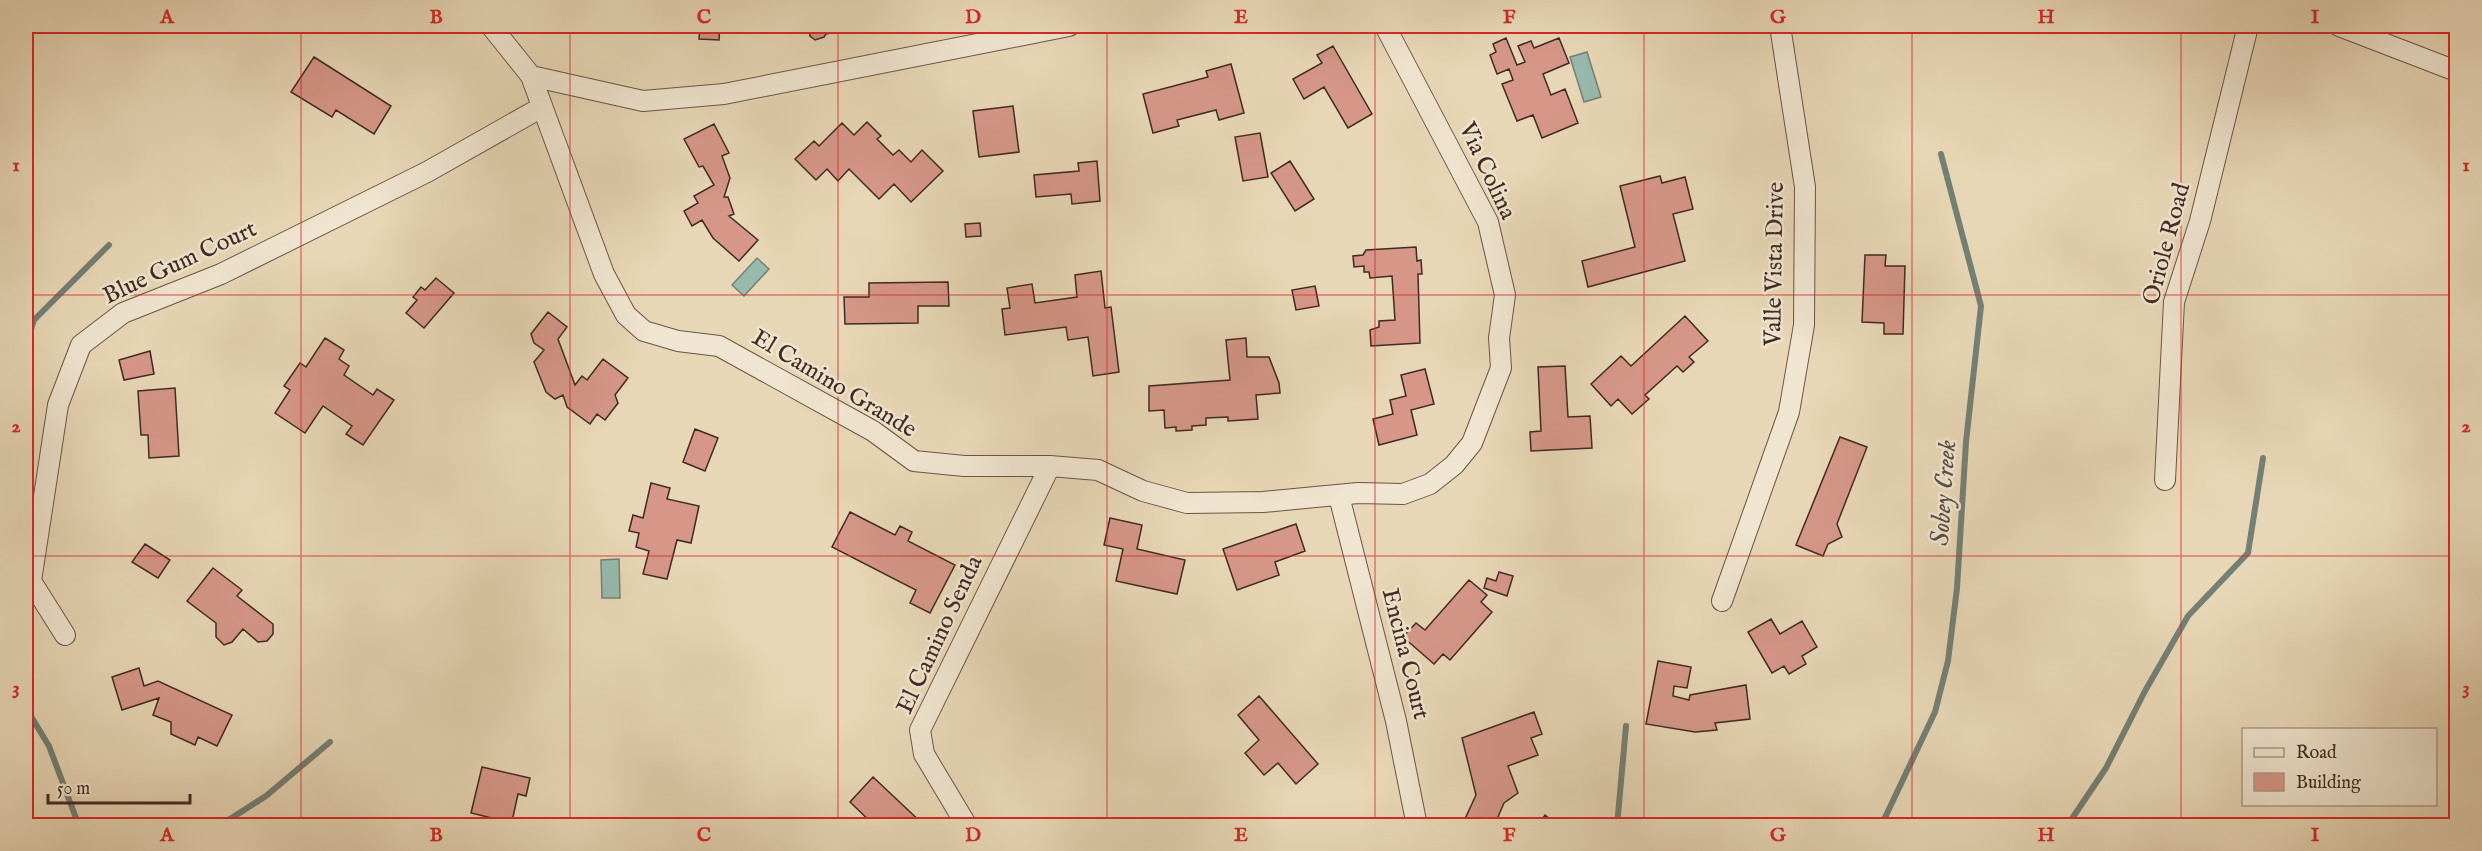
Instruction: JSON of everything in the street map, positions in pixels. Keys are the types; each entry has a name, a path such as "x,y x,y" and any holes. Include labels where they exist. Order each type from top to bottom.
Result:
{"street":[{"name":"El Camino Grande","path":"491,26 531,76 604,274 626,315 644,331 678,341 719,346 873,431 914,461 964,466 1050,466 1098,470 1143,491 1187,503 1263,502 1339,496"},
{"path":"531,76 643,100 724,94 1069,26"},
{"name":"Via Colina","path":"1339,496 1358,493 1403,494 1430,484 1454,465 1472,443 1501,368 1499,338 1505,295 1488,222 1385,26"},
{"name":"Valle Vista Drive","path":"1722,601 1790,412 1804,325 1805,187 1780,26"},
{"name":"Oriole Road","path":"2166,480 2174,302 2200,221 2248,26"},
{"path":"2339,26 2457,71"},
{"name":"Blue Gum Court","path":"65,635 32,581 58,405 81,345 123,313 232,269 427,172 542,107"},
{"name":"El Camino Senda","path":"967,825 924,754 920,730 1050,466"},
{"name":"Encina Court","path":"1339,496 1396,721 1416,825"}],"shaded area":[{"path":"1587,52 1601,97 1584,102 1570,57"},
{"path":"757,258 769,269 744,296 732,285"},
{"path":"619,559 620,598 602,598 601,560"}],"building":[{"path":"700,26 720,26 719,40 699,39"},
{"path":"808,26 861,26 826,34 815,40 810,36"},
{"path":"1506,38 1517,65 1525,62 1518,46 1531,41 1534,48 1559,38 1569,63 1543,74 1551,95 1565,89 1578,123 1542,138 1533,115 1517,121 1502,84 1513,80 1509,69 1497,74 1490,55 1496,52 1493,44"},
{"path":"1333,46 1372,114 1348,128 1324,87 1304,99 1293,79 1322,63 1317,55"},
{"path":"314,57 391,106 374,134 336,110 332,117 291,92"},
{"path":"1231,64 1244,113 1219,120 1216,110 1177,120 1179,126 1153,133 1143,94 1208,77 1206,71"},
{"path":"1013,106 1019,152 979,157 973,111"},
{"path":"867,122 881,136 877,139 893,155 899,150 911,162 922,150 943,171 911,202 894,184 879,199 849,169 838,181 827,169 816,180 795,159 814,141 819,146 842,123 854,135"},
{"path":"714,124 729,153 722,156 730,178 724,197 728,197 734,214 729,216 758,240 739,261 713,238 702,220 692,226 684,211 698,203 694,196 714,185 703,166 699,167 684,139"},
{"path":"1260,133 1268,177 1243,181 1235,137"},
{"path":"1097,161 1100,201 1072,204 1071,194 1036,197 1034,175 1079,171 1078,163"},
{"path":"1290,161 1314,199 1295,211 1271,173"},
{"path":"1660,176 1662,183 1685,177 1693,209 1673,214 1685,261 1588,287 1582,261 1635,247 1620,186"},
{"path":"980,223 981,236 966,237 965,224"},
{"path":"1416,247 1417,261 1421,260 1422,274 1418,274 1420,343 1371,346 1370,330 1379,327 1379,321 1395,320 1392,276 1370,278 1369,272 1364,272 1364,266 1354,267 1353,256 1363,255 1366,250"},
{"path":"1865,255 1886,255 1885,266 1905,266 1903,334 1884,334 1884,323 1862,322"},
{"path":"1101,271 1105,308 1111,307 1119,372 1093,376 1088,337 1068,340 1066,327 1005,335 1002,309 1010,308 1007,288 1032,284 1035,303 1077,297 1075,275"},
{"path":"436,278 454,293 424,328 406,313 417,300 413,297 421,287 425,290"},
{"path":"948,282 949,306 918,306 918,323 845,324 844,297 869,297 869,283"},
{"path":"1315,286 1319,306 1296,310 1292,290"},
{"path":"548,312 567,327 558,339 575,385 582,376 587,380 603,359 628,378 615,395 618,403 605,420 597,414 590,424 567,407 563,395 555,399 546,392 534,362 544,350 534,343 531,334"},
{"path":"1685,316 1708,341 1689,357 1694,362 1683,372 1677,366 1645,395 1649,399 1632,414 1618,399 1611,406 1591,384 1621,356 1631,366"},
{"path":"325,338 344,350 339,359 349,366 344,375 373,395 377,389 394,400 363,445 346,434 352,426 323,406 305,433 275,413 290,390 284,386 300,363 306,367"},
{"path":"1246,338 1247,357 1269,357 1279,383 1280,393 1256,395 1258,419 1228,421 1228,417 1206,418 1206,425 1192,426 1192,430 1176,431 1176,427 1165,428 1164,410 1149,411 1149,386 1230,380 1226,340"},
{"path":"150,351 154,374 124,380 119,360"},
{"path":"1565,366 1568,417 1590,416 1592,448 1531,451 1530,432 1541,431 1538,367"},
{"path":"1425,369 1434,404 1411,410 1417,435 1379,445 1373,419 1393,414 1390,400 1406,396 1401,375"},
{"path":"175,388 179,456 149,458 148,435 141,435 138,391"},
{"path":"695,429 718,438 705,471 683,462"},
{"path":"1840,437 1867,447 1837,524 1842,537 1828,544 1823,556 1796,545"},
{"path":"651,483 670,488 667,499 699,506 691,543 677,540 667,579 643,574 649,551 636,547 639,533 629,531 633,515 643,518"},
{"path":"850,512 895,535 900,526 912,532 908,541 955,565 930,613 910,603 916,590 832,547"},
{"path":"1110,518 1142,525 1137,549 1185,560 1177,594 1116,581 1123,549 1104,545"},
{"path":"1296,524 1305,551 1275,562 1279,575 1237,590 1223,549"},
{"path":"145,544 170,560 158,578 132,562"},
{"path":"213,568 242,590 237,596 273,624 273,634 267,641 258,642 243,629 232,642 224,645 216,637 216,623 187,601"},
{"path":"1499,572 1513,576 1507,596 1484,588 1487,578 1496,581"},
{"path":"1469,580 1487,595 1481,602 1492,612 1450,660 1443,654 1434,664 1403,637 1416,623 1425,630"},
{"path":"1771,619 1780,634 1802,621 1817,647 1802,656 1806,664 1789,674 1784,666 1772,673 1748,632"},
{"path":"1658,661 1691,667 1687,688 1674,686 1673,696 1689,700 1690,695 1746,685 1750,719 1715,723 1717,730 1695,732 1646,724"},
{"path":"139,668 144,686 158,681 232,715 217,746 198,737 195,745 171,734 171,722 153,715 159,698 122,710 112,677"},
{"path":"1259,696 1318,764 1296,784 1278,763 1264,775 1245,753 1259,740 1238,715"},
{"path":"1534,712 1542,734 1531,738 1538,755 1508,766 1518,793 1504,803 1494,826 1478,826 1465,819 1476,795 1462,738"},
{"path":"482,767 530,778 526,796 518,794 511,826 490,826 492,818 471,813"},
{"path":"873,777 925,826 875,826 850,802"},
{"path":"1545,815 1559,826 1537,826"}],"waterway":[{"name":"Sobey Creek","path":"1881,826 1935,712 1948,661 1957,588 1966,442 1981,306 1941,154"},
{"path":"26,344 34,320 109,245"},
{"path":"2067,826 2106,768 2145,691 2188,616 2248,553 2263,458"},
{"path":"26,708 49,746 79,826"},
{"path":"1617,826 1626,726"},
{"path":"219,826 266,796 330,742"}]}
